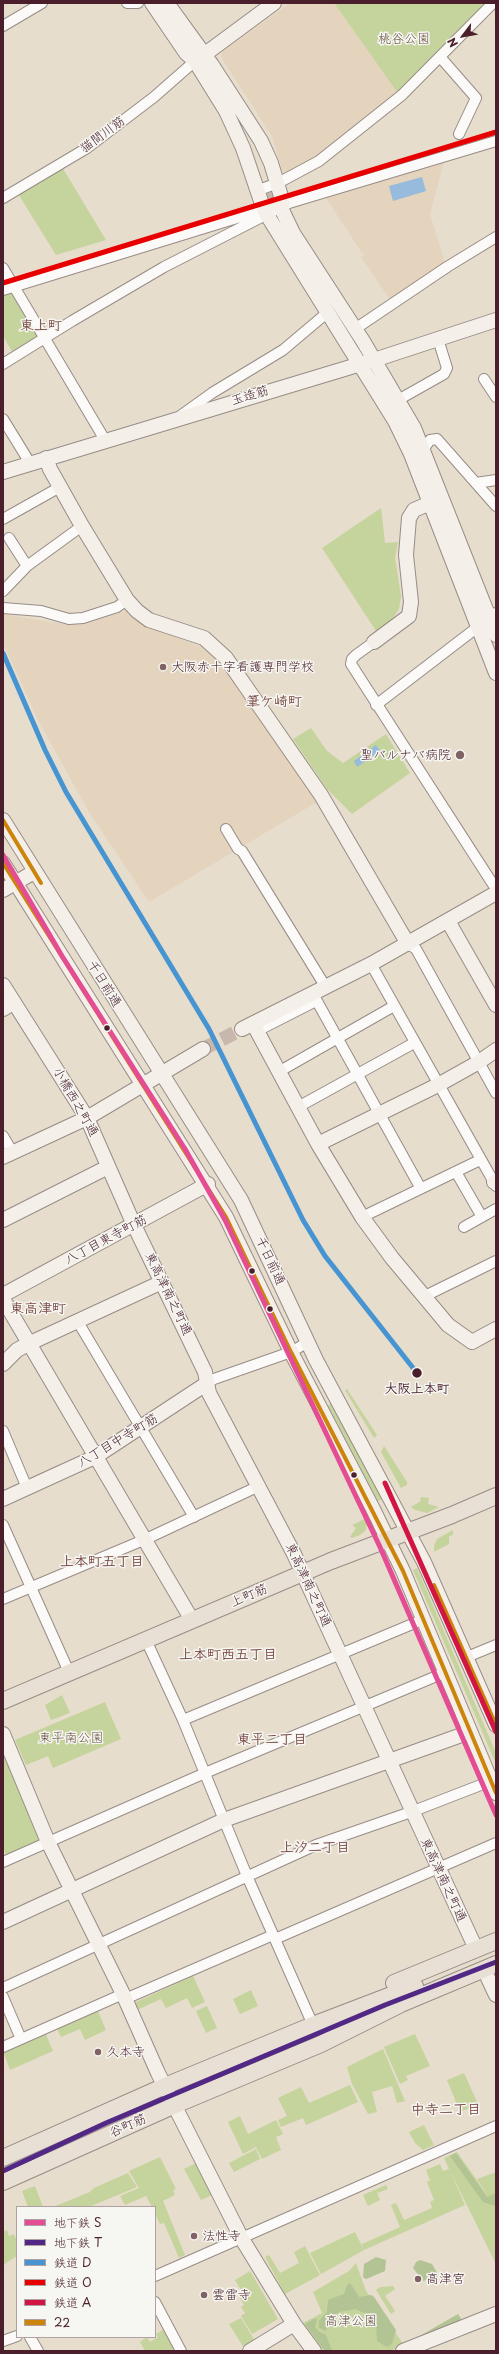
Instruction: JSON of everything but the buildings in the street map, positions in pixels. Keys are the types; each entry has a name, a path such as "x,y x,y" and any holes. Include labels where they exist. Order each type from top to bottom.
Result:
{"main road":[{"name":"上町筋","path":"3,1701 302,1574 496,1496"},
{"path":"312,2025 391,1985 496,1941"},
{"name":"谷町筋","path":"3,2158 165,2086 312,2025 396,1994 496,1953"},
{"name":"谷町筋","path":"3,2182 175,2105 320,2044 401,2004 496,1964"},
{"path":"320,2044 405,2013 492,1977"}],"street":[{"path":"3,26 42,3"},
{"path":"127,3 138,3"},
{"path":"152,3 186,53 212,65 261,141 275,229 395,421 430,503 496,673"},
{"path":"167,3 199,58 270,198 355,329 398,400 423,450 493,616 496,635"},
{"name":"猫間川筋","path":"3,198 87,148 154,97 199,58 274,3"},
{"path":"3,364 45,337 164,267 270,198 402,95 441,58 493,3"},
{"path":"441,58 476,98 459,134"},
{"path":"3,290 270,198 289,202 496,141"},
{"path":"355,329 447,266 496,236"},
{"path":"3,268 45,337 104,440"},
{"path":"176,419 212,393 283,350 328,312"},
{"name":"玉造筋","path":"3,472 104,440 374,360 496,320"},
{"path":"398,400 444,374 447,368 438,338"},
{"path":"484,379 496,397"},
{"path":"3,419 30,463"},
{"path":"423,450 430,440 437,439 496,506"},
{"path":"46,458 82,526 128,600 149,620 204,638 226,658 321,794 408,944 416,949 496,1093"},
{"path":"476,483 496,480"},
{"path":"3,519 60,487"},
{"path":"430,503 414,510 409,518 406,555 410,613 403,623 356,655 352,659 351,664 496,890"},
{"path":"3,591 27,566 82,526"},
{"path":"9,538 27,566"},
{"path":"3,608 41,611 69,619 83,618 117,607 128,600"},
{"path":"376,705 493,616"},
{"name":"千日前通","path":"3,820 34,872 241,1200 308,1342 408,1532 495,1720"},
{"path":"226,829 238,849 242,851 322,980"},
{"name":"千日前通","path":"3,863 208,1184 226,1217 291,1352 373,1509 402,1571 444,1673 494,1787"},
{"path":"3,890 34,872"},
{"path":"496,894 371,964 257,1031 280,1071 318,1144 362,1217 423,1297 448,1325 472,1342 496,1329"},
{"path":"448,921 492,990 496,1005"},
{"path":"371,964 480,1160 495,1183"},
{"name":"小橋西之町通","path":"3,985 9,1006 87,1118 134,1225"},
{"path":"242,1029 315,997"},
{"path":"315,997 420,1187"},
{"path":"280,1071 394,1006"},
{"path":"298,1107 414,1043"},
{"path":"3,1136 8,1155 87,1118 203,1049"},
{"path":"318,1144 380,1115 438,1085 496,1050"},
{"path":"362,1217 420,1187 480,1160"},
{"path":"3,1220 108,1167"},
{"path":"456,1172 482,1217"},
{"name":"八丁目東寺町筋","path":"3,1294 208,1184"},
{"path":"464,1227 496,1210"},
{"name":"東高津南之町通","path":"134,1225 205,1372 206,1384 259,1486 302,1574 390,1762 411,1812 476,1949"},
{"path":"423,1297 496,1261"},
{"path":"3,1364 17,1350 28,1344 162,1282"},
{"path":"3,1299 95,1457 146,1539 192,1620"},
{"path":"78,1322 194,1517"},
{"path":"206,1384 214,1379 291,1352 308,1342"},
{"name":"八丁目中寺町筋","path":"3,1499 95,1457 142,1428 206,1384"},
{"path":"3,1431 27,1488"},
{"path":"3,1599 146,1539 259,1486"},
{"path":"3,1525 69,1672"},
{"path":"183,1720 422,1620"},
{"path":"146,1640 183,1720 247,1876 312,2025"},
{"path":"467,1657 496,1645"},
{"path":"3,1862 205,1773 444,1673"},
{"path":"3,1922 224,1820 390,1762 470,1732"},
{"path":"3,1734 48,1842 73,1890 165,2086 242,2239 294,2324 314,2351"},
{"path":"3,1988 316,1845 411,1812 494,1787"},
{"path":"3,2047 274,1937 438,1869 496,1843"},
{"path":"492,1977 496,1995"},
{"path":"3,1997 21,2039"},
{"path":"156,2276 496,2126"},
{"path":"156,2304 181,2351"},
{"path":"403,2351 420,2348 496,2314"},
{"path":"250,2351 294,2324"},
{"path":"3,2342 16,2336"},
{"path":"31,2338 38,2351"}],"shaded area":[{"path":"290,3 334,3 398,94 317,158 288,175 283,173 272,136 221,57 222,52"},
{"path":"444,162 430,214 445,263 391,301 361,257 364,256 326,198"},
{"path":"126,611 145,626 202,647 220,663 317,802 149,902 89,812 40,724 3,643 3,614 68,625 84,624"}],"green space":[{"name":"桃谷公園","path":"334,3 485,3 397,92"},
{"path":"62,167 106,240 56,255 17,192"},
{"path":"12,292 39,334 38,338 13,353 3,336 3,295"},
{"path":"381,508 385,543 398,542 395,558 401,596 399,609 391,621 376,631 322,548"},
{"path":"311,728 327,751 343,763 386,734 410,773 352,814 327,789 293,739"},
{"path":"347,1389 377,1435 374,1438 345,1390"},
{"path":"331,1404 382,1499 378,1501 328,1405"},
{"path":"384,1446 407,1482 407,1485 401,1488 381,1452"},
{"path":"420,1498 429,1498 428,1504 439,1507 427,1513 415,1510 411,1507 421,1501"},
{"path":"367,1518 366,1530 360,1535 352,1538 350,1537 356,1528 352,1525"},
{"path":"453,1530 453,1535 449,1536 449,1544 434,1552 434,1546 437,1539"},
{"path":"417,1568 496,1753 496,1764 413,1570"},
{"path":"62,1695 70,1713 51,1720 45,1705"},
{"name":"東平南公園","path":"105,1702 121,1739 53,1768 48,1756 26,1765 15,1740"},
{"path":"3,1753 39,1837 38,1840 6,1855 3,1847"},
{"path":"193,1976 205,2002 192,2008 187,1998 166,2008 161,1999 137,2010 134,2003"},
{"path":"251,1990 258,2006 240,2014 233,1999"},
{"path":"207,2006 217,2028 206,2033 196,2011"},
{"path":"97,2009 106,2030 85,2040 80,2029 61,2037 56,2027"},
{"path":"45,2032 53,2051 10,2070 3,2051"},
{"path":"415,2034 430,2066 406,2076 408,2080 400,2084 384,2047"},
{"path":"383,2049 405,2101 397,2103 392,2086 372,2092 377,2112 368,2114 352,2084 347,2067"},
{"path":"464,2073 478,2104 460,2112 447,2080"},
{"path":"350,2085 358,2102 306,2125 303,2118 281,2127 278,2120 287,2116 278,2098 301,2087 309,2103"},
{"path":"240,2116 248,2134 276,2120 283,2134 276,2137 281,2150 262,2159 256,2147 243,2154 228,2122"},
{"path":"424,2125 434,2145 423,2150 415,2143 409,2132"},
{"path":"256,2149 260,2159 234,2172 229,2163"},
{"path":"457,2152 488,2196 477,2179 496,2172 496,2264 450,2171 465,2205 364,2250 362,2244 400,2227 391,2205 396,2203 404,2220 432,2208 430,2202 434,2200 427,2182 430,2180 426,2170 440,2164 443,2171 449,2169 444,2158"},
{"path":"456,2153 487,2197 496,2193 496,2206 483,2202 450,2156"},
{"path":"160,2157 176,2189 173,2190 175,2195 163,2201 185,2255 179,2258 164,2223 160,2224 156,2216 156,2206 151,2206 146,2196 125,2205 120,2196 139,2188 129,2171"},
{"path":"196,2163 212,2195 201,2200 184,2169"},
{"path":"128,2173 137,2187 91,2206 55,2206 90,2192 94,2188"},
{"path":"386,2185 388,2189 377,2193 380,2200 368,2206 363,2195"},
{"path":"35,2186 43,2206 28,2206 22,2191"},
{"path":"7,2230 9,2236 14,2234 16,2239 16,2257 3,2265 3,2232"},
{"path":"355,2232 364,2250 321,2274 310,2253"},
{"path":"305,2246 320,2275 285,2294 265,2257 269,2255 280,2273 299,2263 294,2252"},
{"path":"376,2257 386,2260 385,2271 366,2279 363,2277 364,2264"},
{"path":"420,2260 432,2264 439,2276 423,2281 413,2268 416,2262"},
{"name":"高津公園","path":"356,2263 366,2291 404,2345 390,2351 324,2351 303,2323 322,2313 313,2292 349,2271"},
{"path":"250,2271 278,2319 252,2334 241,2316 245,2313 241,2307 244,2305 240,2298 244,2295 235,2280"},
{"path":"350,2283 359,2297 371,2295 374,2297 396,2330 392,2344 387,2347 377,2341 376,2324 368,2315 356,2309 339,2312 331,2318 326,2331 319,2328 319,2321 327,2312 328,2300 344,2294 347,2285"},
{"path":"393,2286 395,2289 385,2296 395,2311 391,2314 376,2290 380,2287"},
{"path":"458,2314 462,2320 418,2338 418,2337"},
{"path":"241,2318 255,2341 244,2348 229,2324"},
{"path":"317,2319 315,2327 318,2331 326,2335 332,2351 325,2351 305,2324"},
{"path":"164,2329 176,2351 145,2351 140,2342 148,2338 150,2342 158,2337 156,2334"}],"water":[{"path":"422,177 426,191 393,201 389,186"},
{"path":"376,745 380,751 357,767 354,761"}],"tunnel":[{"path":"272,192 276,204"},
{"path":"203,1049 242,1029"}],"metro line":[{"name":"S","path":"3,855 62,956 185,1149 225,1220 380,1547 496,1815"},
{"name":"T","path":"3,2171 106,2123 385,2005 496,1962"}],"rail line":[{"name":"O","path":"3,283 496,132"},
{"name":"D","path":"3,653 45,750 66,792 209,1029 303,1220 325,1256 417,1373"},
{"name":"A","path":"385,1483 496,1732"}],"transit line":[{"name":"22","path":"3,820 41,883"},
{"name":"22","path":"3,863 226,1217 291,1352 403,1571 496,1793"},
{"name":"22","path":"434,1585 496,1725"}],"place":[{"name":"大阪赤十字看護専門学校","path":"163,667"},
{"name":"聖バルナバ病院","path":"460,755"},
{"name":"大阪上本町","path":"417,1373"},
{"name":"久本寺","path":"98,2052"},
{"name":"法性寺","path":"194,2236"},
{"name":"高津宮","path":"418,2279"},
{"name":"雲雷寺","path":"204,2295"}],"district":[{"name":"東上町","path":"41,326"},
{"name":"筆ケ崎町","path":"274,702"},
{"name":"東高津町","path":"38,1309"},
{"name":"上本町五丁目","path":"102,1562"},
{"name":"上本町西五丁目","path":"228,1655"},
{"name":"東平二丁目","path":"272,1740"},
{"name":"上汐二丁目","path":"315,1848"},
{"name":"中寺二丁目","path":"446,2110"}]}
